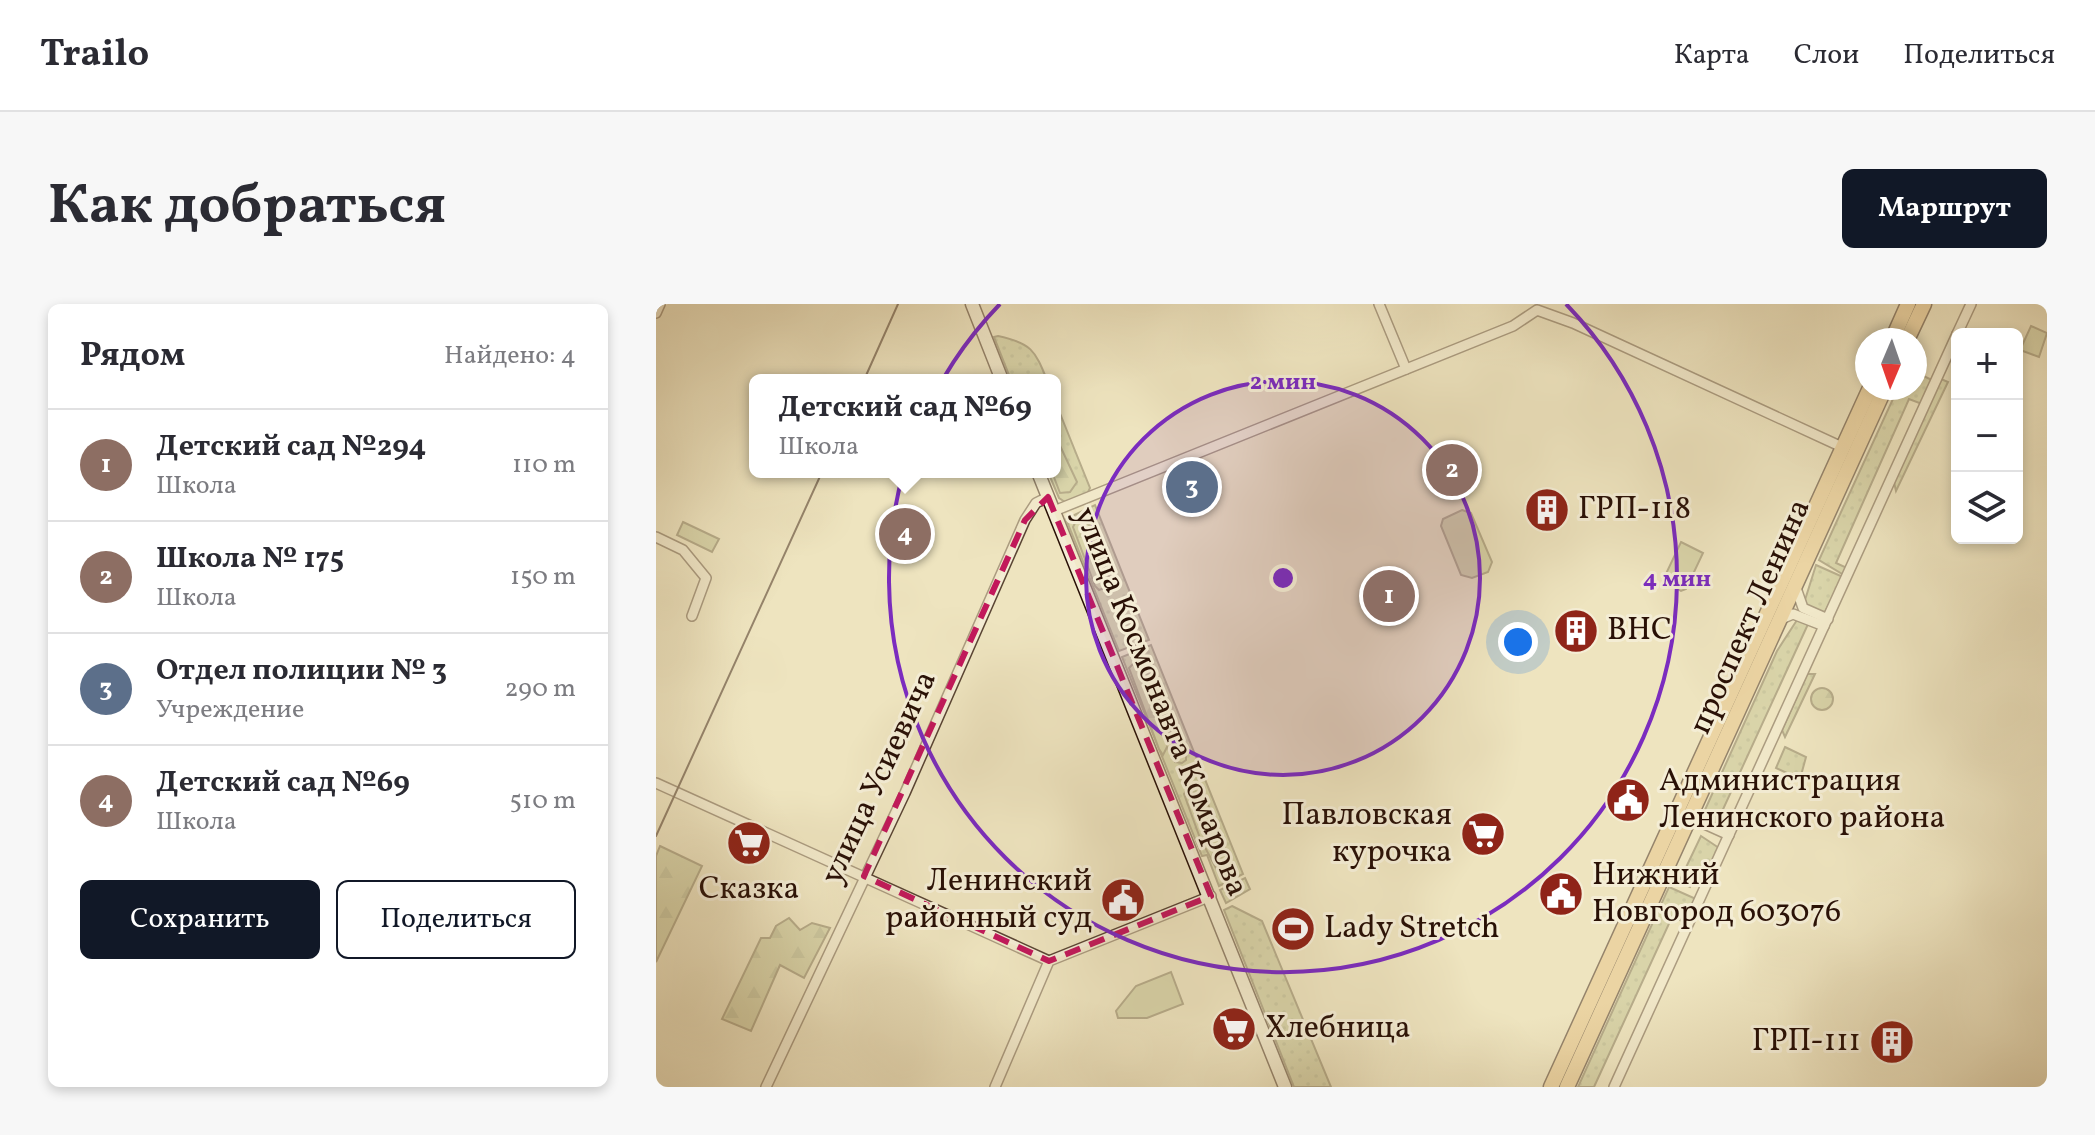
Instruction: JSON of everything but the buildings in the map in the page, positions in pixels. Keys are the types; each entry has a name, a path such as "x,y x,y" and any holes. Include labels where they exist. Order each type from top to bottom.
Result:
{"main road":[{"path":"1897,328 1908,304"},
{"path":"1913,328 1924,304"},
{"name":"проспект Ленина","path":"1551,1087 1864,400"},
{"name":"проспект Ленина","path":"1567,1087 1880,400"}],"street":[{"path":"656,313 660,304"},
{"path":"972,304 1000,374"},
{"path":"1379,304 1406,369"},
{"path":"1960,328 1971,304"},
{"path":"1054,511 1513,326 1538,307 1842,447"},
{"path":"1614,1087 1951,347"},
{"name":"улица Космонавта Комарова","path":"1040,478 1211,896 1285,1087"},
{"name":"улица Усиевича","path":"766,1087 905,793 1025,520 1036,503 1048,497"},
{"path":"656,537 683,550 706,578 692,616"},
{"path":"1796,586 1803,608 1826,622"},
{"path":"1781,619 1793,614 1826,622"},
{"path":"656,783 1049,961"},
{"path":"1691,818 1729,835"},
{"path":"995,1087 1049,961 1211,896"}],"highlighted area":[{"path":"1048,497 1170,793 1211,896 1049,961 864,876 1025,520"}],"green space":[{"path":"2031,326 2047,333 2039,357 2023,351"},
{"path":"994,337 1025,345 1035,355 1044,374 1009,374"},
{"path":"1941,379 1948,382 1896,491 1894,482"},
{"path":"1892,400 1909,400 1836,563 1847,568 1844,575 1819,560"},
{"path":"1061,416 1090,488 1087,494 1065,502 1059,498 1051,478 1061,478"},
{"path":"1061,448 1077,482 1070,492 1060,493 1054,478 1061,478"},
{"path":"1095,505 1149,640 1119,651 1066,519"},
{"path":"1462,510 1471,513 1492,562 1488,572 1472,578 1461,575 1441,526 1443,519"},
{"path":"1083,520 1093,528 1091,552 1109,571 1107,587 1099,590 1073,527 1076,521"},
{"path":"683,522 719,539 712,552 677,535"},
{"path":"1681,542 1703,553 1686,589 1681,591 1663,580"},
{"path":"1816,565 1843,577 1824,614 1807,607 1805,600"},
{"path":"1797,620 1809,622 1719,818 1730,824 1725,827 1709,820 1704,812 1777,651"},
{"path":"1151,645 1243,874 1219,886 1207,855 1202,856 1122,657"},
{"path":"1150,658 1186,752 1186,760 1182,763 1175,762 1167,747 1163,755 1159,749 1129,668 1135,662"},
{"path":"1807,674 1815,674 1785,737 1782,730"},
{"path":"1822,688 1830,691 1833,699 1830,707 1822,710 1814,707 1811,699 1814,691"},
{"path":"1785,747 1806,757 1800,779 1776,768"},
{"path":"1188,788 1202,789 1231,863 1227,871 1217,870 1200,838 1184,794"},
{"path":"1701,836 1719,848 1699,885 1693,882 1690,887 1679,882"},
{"path":"660,846 702,866 656,962 656,856"},
{"path":"1245,878 1250,889 1226,903 1220,890"},
{"path":"1669,887 1696,899 1685,922 1672,917 1594,1087 1578,1087"},
{"path":"1232,906 1262,921 1331,1087 1294,1087 1224,910"},
{"path":"789,918 800,930 812,923 830,928 804,978 780,965 751,1031 722,1019 761,938 770,938 776,926"},
{"path":"1171,972 1183,1004 1147,1018 1118,1018 1116,1011 1136,986"}],"tram line":[{"path":"867,374 898,304"},
{"path":"656,836 819,478"}],"place":[{"name":"Школа № 175","path":"1452,470"},
{"name":"Отдел полиции № 3","path":"1192,487"},
{"name":"ГРП-118","path":"1547,510"},
{"name":"Детский сад №69","path":"905,534"},
{"name":"Детский сад №294","path":"1389,596"},
{"name":"ВНС","path":"1576,631"},
{"name":"Администрация Ленинского района","path":"1628,800"},
{"name":"Павловская курочка","path":"1483,834"},
{"name":"Сказка","path":"749,843"},
{"name":"Нижний Новгород 603076","path":"1561,894"},
{"name":"Ленинский районный суд","path":"1123,900"},
{"name":"Lady Stretch","path":"1293,929"},
{"name":"Хлебница","path":"1234,1029"},
{"name":"ГРП-111","path":"1892,1042"}]}
